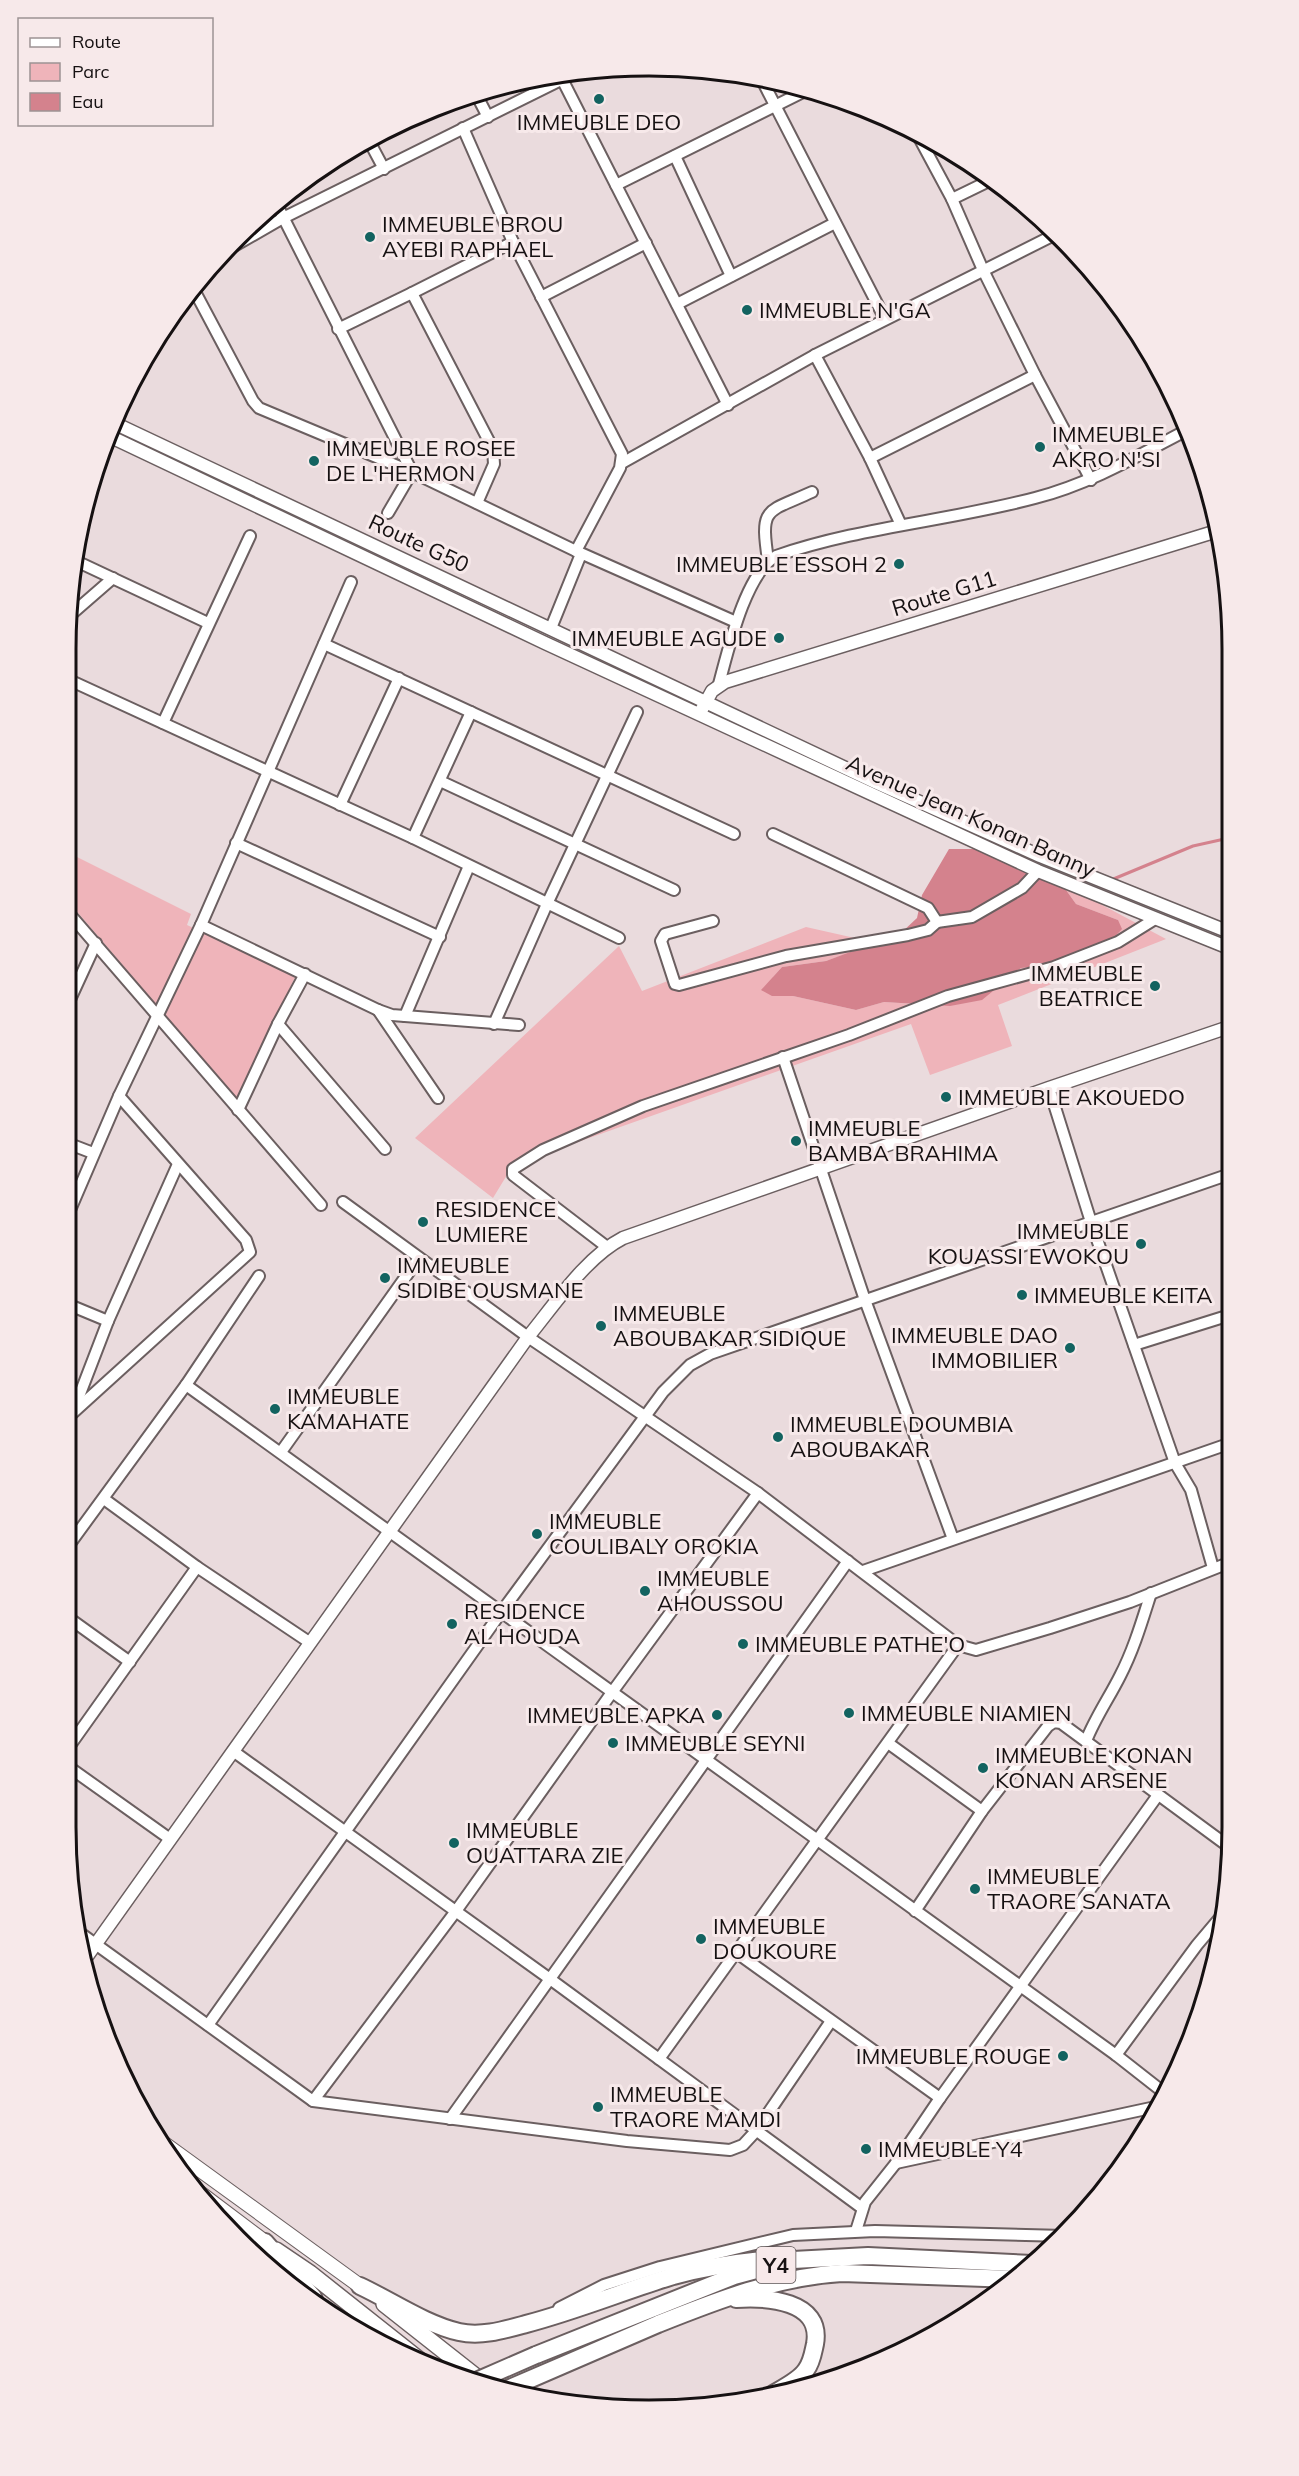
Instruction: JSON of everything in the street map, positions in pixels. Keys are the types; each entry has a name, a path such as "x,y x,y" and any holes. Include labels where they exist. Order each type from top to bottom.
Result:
{"highway":[{"path":"265,2242 283,2266"},
{"name":"Y4","path":"488,2376 734,2276 793,2260 868,2256 1019,2263"},
{"path":"360,2286 437,2325 460,2332 500,2331 563,2314 674,2276 728,2264 765,2259 793,2260"},
{"name":"Y4","path":"520,2384 706,2305 758,2287 820,2274 1001,2279"},
{"path":"706,2305 738,2299 773,2299 797,2306 812,2319 816,2337 813,2357 805,2371 790,2382"}],"main road":[{"path":"181,2156 360,2286 468,2370"},
{"path":"237,2224 265,2242"},
{"path":"283,2266 371,2327"}],"street":[{"path":"564,83 728,405"},
{"path":"255,234 548,86"},
{"path":"767,89 885,319"},
{"path":"616,185 796,96"},
{"path":"480,102 488,117"},
{"path":"464,128 513,242 620,447 622,463 579,553 551,628"},
{"path":"924,147 952,200 983,270 1035,375 1091,480"},
{"path":"373,148 384,169"},
{"path":"675,156 731,276"},
{"path":"952,200 983,184"},
{"path":"280,212 412,472"},
{"path":"677,304 835,223"},
{"path":"622,463 815,355 1048,238"},
{"path":"338,329 513,242"},
{"path":"541,297 646,243"},
{"path":"412,293 493,449 494,464 477,503"},
{"path":"198,297 253,401 259,408 412,472 579,553 735,622"},
{"path":"815,355 870,458 901,525"},
{"path":"870,458 1035,375"},
{"name":"Route G50","path":"122,427 551,628 702,709"},
{"path":"702,709 719,684 735,622 762,567 768,560 788,552 901,525 1037,498 1091,480 1180,434"},
{"name":"Route G50","path":"117,439 545,644 702,709"},
{"path":"388,513 412,472"},
{"path":"768,560 764,524 767,516 773,510 812,492"},
{"name":"Route G11","path":"719,684 1210,533"},
{"path":"163,723 250,536"},
{"path":"83,564 208,623"},
{"path":"78,608 113,578"},
{"path":"76,1195 119,1096 201,925 351,582"},
{"path":"324,644 734,834"},
{"path":"340,805 399,678"},
{"path":"76,683 413,838 619,938"},
{"name":"Avenue Jean Konan Banny","path":"702,709 1038,872 1222,945"},
{"name":"Avenue Jean Konan Banny","path":"702,709 1100,881 1222,929"},
{"path":"413,838 471,712"},
{"path":"494,1024 547,904 577,845 637,712"},
{"path":"440,781 674,890"},
{"path":"772,834 928,908 937,922"},
{"path":"236,843 440,937"},
{"path":"405,1016 469,866"},
{"path":"713,921 665,934 662,937 661,941 675,984 679,985 786,956 928,930 937,922 972,916 1016,892 1038,872"},
{"path":"607,1247 513,1175 513,1169 543,1150 643,1106 849,1035 948,996 1054,967 1118,942 1155,919"},
{"path":"76,921 321,1205"},
{"path":"201,925 378,1010 405,1016 519,1025"},
{"path":"76,987 96,944"},
{"path":"238,1110 278,1024 305,974"},
{"path":"378,1010 438,1098"},
{"path":"278,1024 385,1149"},
{"path":"91,1951 309,1642 391,1532 528,1336 607,1247 624,1238 821,1168 1222,1029"},
{"path":"783,1057 865,1300 953,1539"},
{"path":"1049,1088 1090,1222 1175,1463 1191,1490 1213,1568"},
{"path":"76,1411 250,1252 246,1240 119,1096"},
{"path":"76,1146 93,1153"},
{"path":"76,1400 108,1321 178,1164"},
{"path":"208,2025 502,1611 673,1380 699,1360 1222,1177"},
{"path":"343,1202 528,1336 758,1493 958,1645 976,1650 1050,1628 1151,1593 1222,1565"},
{"path":"281,1452 419,1258"},
{"path":"76,1536 186,1385 259,1276"},
{"path":"76,1308 108,1321"},
{"path":"1134,1345 1222,1318"},
{"path":"186,1385 613,1691 1116,2055 1159,2088"},
{"path":"863,1571 1222,1446"},
{"path":"313,2101 456,1911 758,1493"},
{"path":"104,1499 197,1567 309,1642"},
{"path":"450,2120 848,1562"},
{"path":"76,1737 197,1567"},
{"path":"1086,1741 1099,1712 1125,1666 1151,1593"},
{"path":"76,1623 130,1662"},
{"path":"659,2059 958,1645"},
{"path":"915,1911 982,1811 1048,1726 1054,1722 1061,1723 1222,1842"},
{"path":"888,1743 982,1811"},
{"path":"233,1751 550,1979 862,2208"},
{"path":"76,1772 170,1839"},
{"path":"856,2231 862,2208 1158,1795"},
{"path":"1116,2055 1213,1926"},
{"path":"88,1938 313,2101 450,2120 650,2143 730,2150 740,2147 756,2131 831,2020"},
{"path":"736,1953 940,2098"},
{"path":"896,2163 1148,2109"},
{"path":"524,2325 604,2285 660,2266 793,2235 856,2231 1051,2235"}],"green space":[{"path":"76,856 191,914 187,925 296,975 237,1099 76,911"},
{"path":"1061,883 1166,939 998,1005 1012,1046 930,1075 911,1024 513,1165 493,1198 415,1138 619,946 642,991 806,927 877,943 826,961 782,967 773,977 772,996 793,996 856,1010 884,1002 915,1004 1000,985 1021,968 1047,966 1118,920 1076,904"}],"water":[{"path":"949,849 975,849 1061,883 1076,904 1118,920 1122,929 1105,947 1047,966 1021,968 982,1000 950,1006 884,1002 856,1010 793,996 772,996 761,990 782,967 826,961 901,933 917,918 922,895"}],"waterway":[{"path":"1111,880 1193,846 1222,840"}],"place":[{"name":"IMMEUBLE DEO","path":"599,99"},
{"name":"IMMEUBLE BROU AYEBI RAPHAEL","path":"370,237"},
{"name":"IMMEUBLE N'GA","path":"747,310"},
{"name":"IMMEUBLE AKRO N'SI","path":"1040,447"},
{"name":"IMMEUBLE ROSEE DE L'HERMON","path":"314,461"},
{"name":"IMMEUBLE ESSOH 2","path":"899,564"},
{"name":"IMMEUBLE AGUDE","path":"779,638"},
{"name":"IMMEUBLE BEATRICE","path":"1155,986"},
{"name":"IMMEUBLE AKOUEDO","path":"946,1097"},
{"name":"IMMEUBLE BAMBA BRAHIMA","path":"796,1141"},
{"name":"RESIDENCE LUMIERE","path":"423,1222"},
{"name":"IMMEUBLE KOUASSI EWOKOU","path":"1141,1244"},
{"name":"IMMEUBLE SIDIBE OUSMANE","path":"385,1278"},
{"name":"IMMEUBLE KEITA","path":"1022,1295"},
{"name":"IMMEUBLE ABOUBAKAR SIDIQUE","path":"601,1326"},
{"name":"IMMEUBLE DAO IMMOBILIER","path":"1070,1348"},
{"name":"IMMEUBLE KAMAHATE","path":"275,1409"},
{"name":"IMMEUBLE DOUMBIA ABOUBAKAR","path":"778,1437"},
{"name":"IMMEUBLE COULIBALY OROKIA","path":"537,1534"},
{"name":"IMMEUBLE AHOUSSOU","path":"645,1591"},
{"name":"RESIDENCE AL HOUDA","path":"452,1624"},
{"name":"IMMEUBLE PATHE'O","path":"743,1644"},
{"name":"IMMEUBLE NIAMIEN","path":"849,1713"},
{"name":"IMMEUBLE APKA","path":"717,1715"},
{"name":"IMMEUBLE SEYNI","path":"613,1743"},
{"name":"IMMEUBLE KONAN KONAN ARSENE","path":"983,1768"},
{"name":"IMMEUBLE OUATTARA ZIE","path":"454,1843"},
{"name":"IMMEUBLE TRAORE SANATA","path":"975,1889"},
{"name":"IMMEUBLE DOUKOURE","path":"701,1939"},
{"name":"IMMEUBLE ROUGE","path":"1063,2056"},
{"name":"IMMEUBLE TRAORE MAMDI","path":"598,2107"},
{"name":"IMMEUBLE Y4","path":"866,2149"}]}
